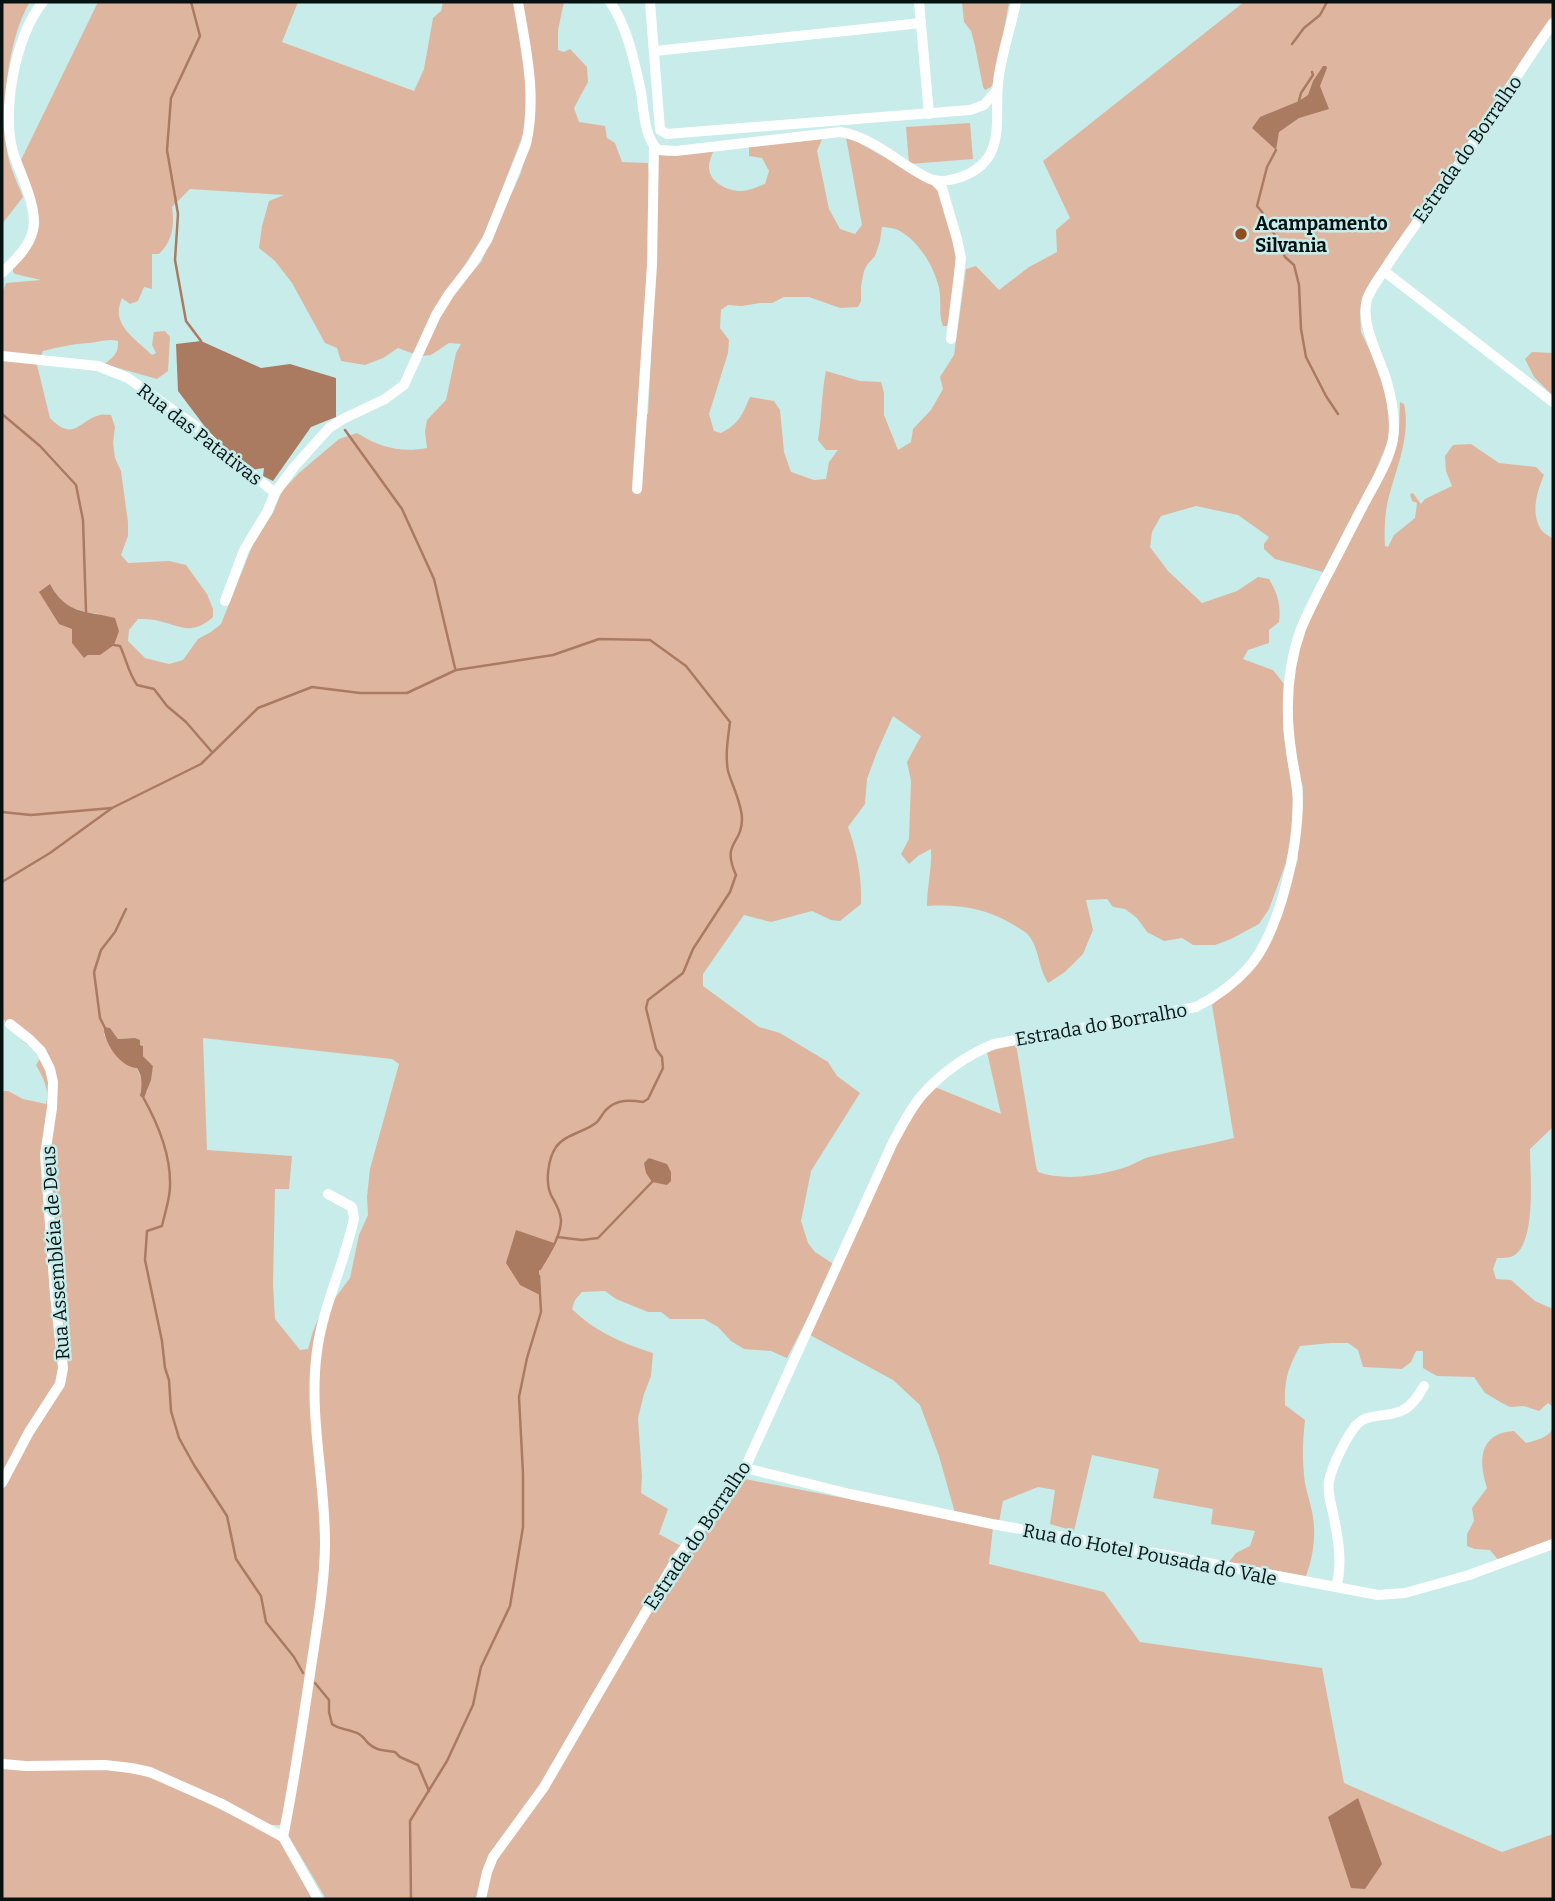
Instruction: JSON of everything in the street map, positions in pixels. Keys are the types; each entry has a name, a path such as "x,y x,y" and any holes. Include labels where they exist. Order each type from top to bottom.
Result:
{"street":[{"path":"2,273 23,250 34,225 32,209 10,139 10,100 14,73 27,28 43,2"},
{"path":"225,601 244,550 275,493 329,428 385,400 404,385 436,315 487,240 529,131 530,74 518,2"},
{"path":"610,2 625,33 649,137 658,150 676,151 840,132 857,135 934,180 942,188 961,258 951,339"},
{"path":"650,2 660,130 667,134 978,108 988,101 997,89"},
{"path":"919,2 929,114"},
{"path":"934,180 964,176 976,170 991,153 997,139 997,89 1016,2"},
{"path":"655,51 921,23"},
{"name":"Estrada do Borralho","path":"481,1899 486,1872 493,1857 544,1787 677,1558 745,1468 893,1142 923,1094 975,1052 993,1044 1196,1007 1234,982 1250,966 1267,940 1289,876 1295,834 1297,788 1287,713 1289,680 1296,648 1312,604 1383,467 1392,442 1392,401 1386,377 1374,349 1366,313 1367,300 1553,23"},
{"path":"637,489 652,265 654,146"},
{"path":"1384,271 1553,402"},
{"name":"Rua das Patativas","path":"2,356 98,366 128,378 197,427 275,493"},
{"name":"Rua Assembléia de Deus","path":"2,1483 29,1432 60,1384 63,1368 55,1295 46,1155 53,1082 41,1051 10,1024"},
{"path":"284,1837 324,1565 324,1521 316,1422 317,1352 327,1306 354,1218 352,1206 328,1194"},
{"path":"1336,1587 1340,1567 1329,1492 1332,1471 1355,1425 1363,1419 1402,1411 1424,1387"},
{"name":"Rua do Hotel Pousada do Vale","path":"745,1468 850,1494 992,1524 1378,1595 1405,1593 1469,1575 1553,1545"},
{"path":"2,1764 104,1765 141,1770 170,1781 220,1803 284,1837 318,1899"}],"shaded area":[{"path":"2,2 30,2 16,36 5,99 8,156 23,197 2,224"},
{"path":"98,2 298,2 282,42 414,91 424,69 433,18 441,11 443,2 515,2 526,93 524,132 485,233 435,312 414,354 398,348 365,365 341,361 337,348 325,343 292,283 275,261 259,248 269,201 284,195 190,189 172,207 173,227 170,239 159,254 152,254 152,289 144,287 138,301 130,304 122,298 119,309 123,326 152,355 156,353 152,345 154,332 165,331 170,337 168,371 157,379 104,364 116,352 118,341 114,340 43,351 37,365 50,418 65,429 71,429 100,415 111,415 115,427 115,458 121,471 128,522 128,536 121,555 128,563 169,561 186,565 207,594 213,617 198,627 185,628 155,620 138,619 129,630 128,641 145,658 169,664 183,660 198,639 221,624 253,544 273,513 282,491 339,439 357,433 391,448 427,448 427,420 446,400 456,353 461,344 449,343 431,355 422,356 449,298 481,262 520,175 533,133 534,78 522,2 564,2 558,30 558,50 564,52 570,49 587,67 588,82 574,108 579,122 605,126 607,138 615,143 622,162 648,163 650,188 646,300 638,418 648,414 656,261 657,154 667,156 714,150 709,167 712,178 726,188 743,191 765,184 769,171 762,158 749,156 749,147 822,139 817,151 829,209 840,229 855,234 862,225 846,138 934,185 938,191 956,251 951,315 947,326 943,326 937,280 924,254 905,234 884,227 875,256 864,271 858,307 840,308 809,297 784,297 772,303 728,305 721,310 720,328 729,340 728,353 709,414 714,431 721,433 736,422 750,397 774,401 780,410 784,452 791,472 814,480 826,479 829,462 838,450 826,450 818,440 826,371 860,381 881,382 884,415 898,450 911,442 913,429 931,410 943,389 940,377 954,355 966,269 976,266 999,290 1029,267 1057,252 1056,230 1070,218 1043,161 1244,2 1553,2 1553,15 1362,299 1361,332 1385,391 1390,423 1388,441 1372,479 1323,572 1275,559 1264,549 1269,537 1238,515 1196,506 1161,516 1152,532 1150,547 1168,571 1202,603 1237,591 1258,577 1269,579 1278,600 1279,622 1269,630 1269,643 1248,650 1243,659 1273,670 1284,684 1283,730 1293,798 1291,840 1286,863 1269,909 1259,924 1215,945 1193,945 1182,938 1164,941 1147,932 1137,918 1125,909 1113,907 1107,899 1086,900 1093,930 1083,954 1065,972 1048,983 1033,943 1022,930 982,911 927,906 931,849 909,864 901,854 909,839 911,781 907,762 921,736 893,716 867,779 865,804 848,827 858,865 861,904 840,921 812,911 771,922 744,915 703,974 703,986 759,1027 780,1033 828,1062 837,1076 860,1093 811,1171 801,1221 808,1243 815,1252 835,1265 787,1358 771,1351 744,1349 704,1319 670,1319 661,1312 648,1312 616,1299 605,1291 582,1292 575,1300 572,1309 590,1324 620,1341 653,1353 651,1376 638,1418 641,1493 668,1509 659,1534 681,1546 540,1787 492,1852 478,1899 326,1899 280,1825 271,1825 151,1769 110,1762 2,1760 2,1091 46,1104 47,1094 36,1065 41,1057 7,1027 2,1019 2,293 6,283 41,280 13,272 13,267 35,237 39,224 37,208 21,160","holes":["50,584 65,603 82,611 99,614 88,655 84,658","110,1028 118,1039 139,1040 143,1046 143,1056 153,1066 147,1092 140,1093 143,1083 137,1068 117,1055 104,1034","203,1038 392,1059 399,1064 370,1169 368,1215 359,1235 350,1278 321,1313 308,1349 300,1350 275,1319 275,1189 289,1189 292,1156 207,1150"]},
{"path":"962,2 1009,2 995,79 991,87 985,90 971,31 964,22"},
{"path":"1323,66 1327,68 1320,86 1329,109 1299,118 1279,132 1276,150 1252,128 1260,117 1308,95"},
{"path":"970,123 973,159 909,164 906,127"},
{"path":"201,341 261,368 290,364 336,378 336,417 311,427 273,481 263,476 264,468 251,470 224,452 178,391 176,344"},
{"path":"1532,352 1553,353 1553,396 1534,377 1525,359"},
{"path":"1400,402 1404,404 1406,427 1389,496 1385,546 1388,547 1394,535 1415,518 1417,503 1412,501 1410,494 1413,493 1421,504 1425,499 1452,486 1446,471 1445,456 1453,445 1471,444 1499,463 1536,467 1544,475 1535,508 1540,528 1553,539 1553,1127 1530,1149 1529,1223 1521,1249 1513,1256 1497,1258 1493,1269 1496,1279 1511,1280 1535,1301 1553,1309 1553,1407 1548,1403 1539,1411 1524,1406 1510,1407 1485,1393 1474,1377 1437,1376 1423,1368 1423,1351 1416,1351 1411,1362 1402,1369 1363,1367 1358,1350 1348,1343 1300,1346 1288,1374 1285,1405 1305,1420 1303,1468 1314,1532 1306,1576 1229,1562 1236,1553 1250,1546 1255,1531 1211,1524 1213,1509 1153,1498 1159,1469 1092,1455 1074,1531 1050,1524 1055,1490 1038,1487 1003,1501 999,1522 955,1513 939,1456 920,1405 893,1380 810,1335 901,1134 935,1087 1001,1114 987,1052 1016,1044 1038,1172 1060,1177 1096,1174 1129,1166 1149,1157 1234,1138 1212,1005 1259,961 1273,938 1298,859 1303,787 1290,710 1296,658 1308,622 1395,449 1399,432"},
{"path":"50,584 63,601 77,610 115,618 119,631 114,645 100,655 88,655 84,658 72,643 72,629 59,624 39,592"},
{"path":"104,1027 110,1028 118,1039 140,1040 143,1056 153,1066 144,1098 140,1096 142,1082 139,1071 125,1064 114,1053 106,1040"},
{"path":"649,1158 667,1164 671,1181 667,1185 652,1182 646,1173 644,1163"},
{"path":"516,1230 554,1243 539,1271 540,1295 520,1285 506,1263"},
{"path":"1553,1428 1553,1540 1499,1561 1490,1550 1467,1546 1467,1534 1474,1521 1472,1508 1487,1488 1482,1459 1488,1443 1502,1433 1514,1431 1526,1443 1538,1440"},
{"path":"745,1479 993,1527 989,1564 1104,1592 1140,1642 1322,1668 1344,1783 1502,1852 1553,1834 1553,1899 482,1899 490,1867 661,1589"},
{"path":"2,1767 107,1769 138,1774 163,1782 278,1837 314,1899 2,1899"},
{"path":"1358,1798 1382,1864 1365,1889 1351,1888 1328,1817"}],"waterway":[{"path":"191,2 200,36 171,98 167,150 178,214 175,260 186,321 201,341"},
{"path":"1292,44 1304,28 1320,15 1327,2"},
{"path":"1299,101 1313,75 1312,72"},
{"path":"1276,150 1267,167 1257,206 1285,257 1294,265 1299,285 1301,329 1306,357 1338,414"},
{"path":"2,414 40,446 76,485 83,520 86,612"},
{"path":"345,430 402,509 434,579 455,668"},
{"path":"2,812 31,815 112,808 201,764 258,708 312,687 360,693 407,693 456,670 553,655 599,639 650,640 686,666 730,722 727,765 742,819 739,834 731,850 736,875 730,892 693,949 683,973 648,1000 646,1008 663,1068 648,1099 643,1102 615,1103 597,1122 565,1139 553,1152 548,1184 561,1220 554,1246 540,1269"},
{"path":"114,645 120,646 137,685 154,689 212,752"},
{"path":"2,882 50,853 112,808"},
{"path":"105,1028 100,1018 94,972 101,950 115,932 126,909"},
{"path":"143,1097 162,1138 169,1171 170,1193 162,1226 147,1231 145,1260 169,1380 171,1411 179,1438 227,1516 236,1559 261,1596 266,1622 294,1657 303,1673"},
{"path":"557,1237 582,1240 598,1238 652,1182"},
{"path":"411,1899 410,1821 447,1761 473,1705 481,1667 510,1606 523,1527 519,1397 541,1312 539,1276"},
{"path":"315,1683 329,1700 332,1724 359,1734 374,1748 395,1752 418,1765 429,1791"}],"place":[{"name":"Acampamento Silvania","path":"1241,234"}]}
